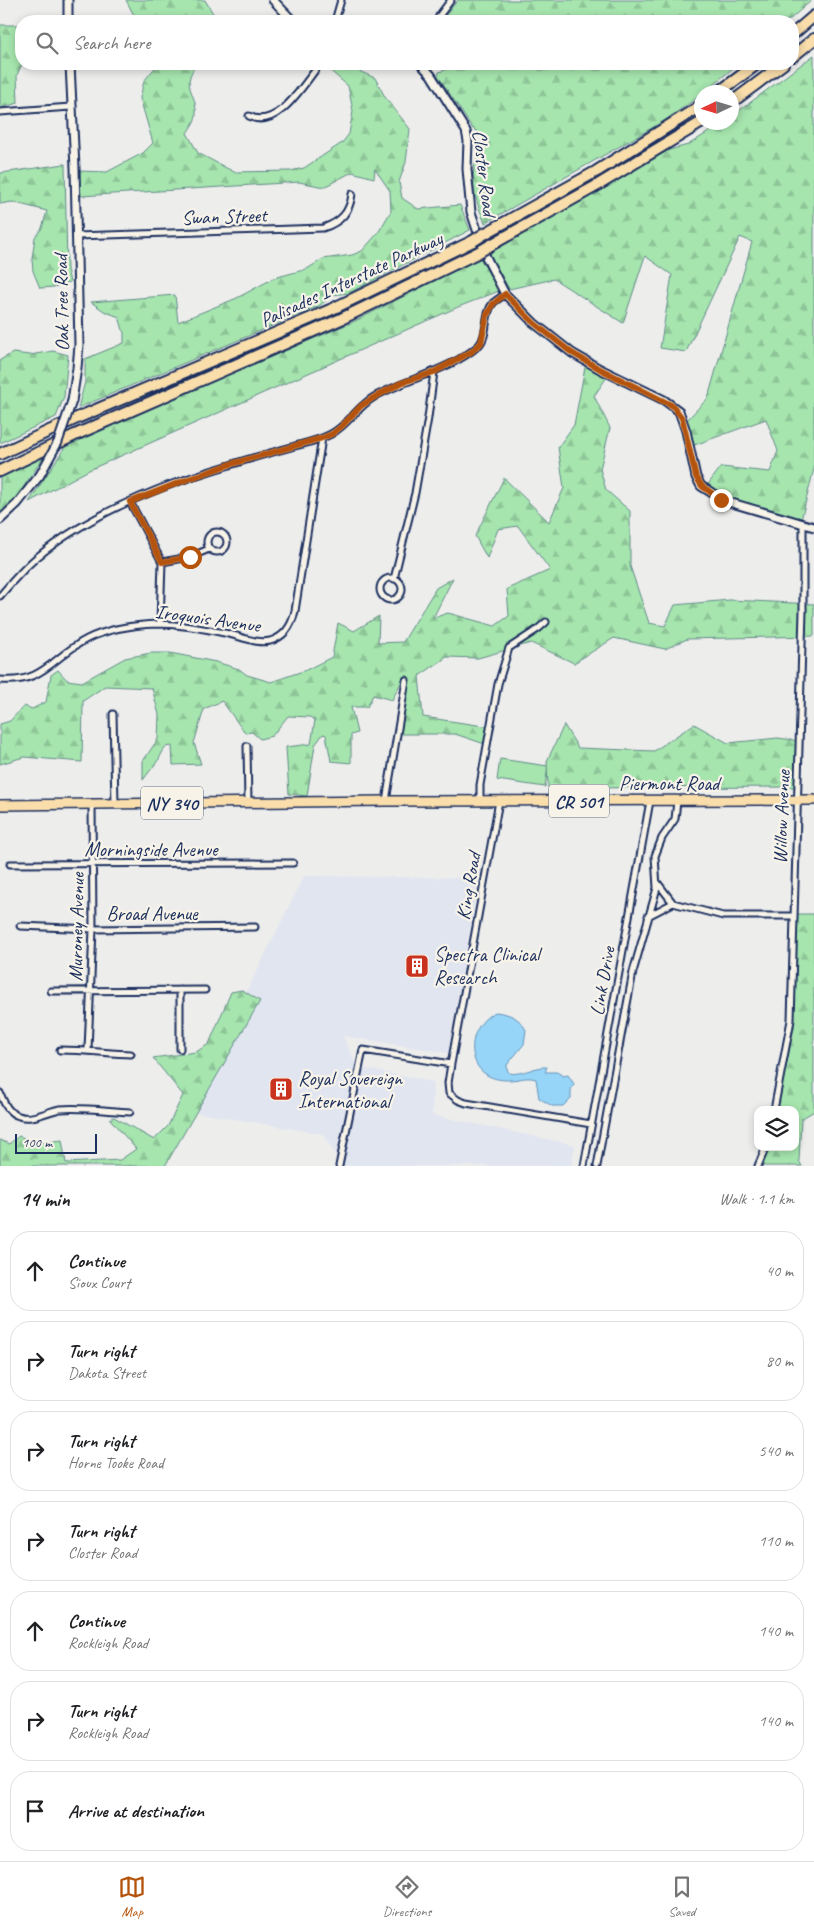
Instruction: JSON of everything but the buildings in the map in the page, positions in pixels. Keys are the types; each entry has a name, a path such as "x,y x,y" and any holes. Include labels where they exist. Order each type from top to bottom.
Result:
{"highway":[{"path":"799,29 814,16"},
{"path":"799,51 814,39"},
{"path":"728,85 749,70"},
{"path":"739,97 776,70"},
{"name":"Palisades Interstate Parkway","path":"0,454 77,418 330,310 472,241 603,168 694,110"},
{"name":"Palisades Interstate Parkway","path":"0,471 74,434 341,319 477,252 598,185 694,127"}],"main road":[{"name":"Piermont Road","path":"344,802 814,800"},
{"name":"NY 340","path":"0,805 344,802"}],"street":[{"path":"68,0 68,15"},
{"path":"273,0 287,15"},
{"path":"337,15 341,0"},
{"path":"440,15 452,0"},
{"name":"Oak Tree Road","path":"0,520 17,504 40,475 58,442 72,401 78,356 70,70"},
{"path":"249,116 256,120 265,120 276,115 286,106 315,70"},
{"name":"Closter Road","path":"426,70 466,131 471,212 486,257 505,294 534,323 572,353 600,369 664,400 679,411 686,431 696,477 702,486 724,501 814,527"},
{"path":"0,112 72,107"},
{"name":"Swan Street","path":"76,236 323,228 342,219 351,204 352,194"},
{"path":"0,596 20,573 50,547 87,524 130,502 183,481 228,465 332,434 361,406 373,398 401,383 434,372 471,352 481,343 487,315 493,304 505,294"},
{"path":"394,579 415,493 434,372"},
{"name":"Iroquois Avenue","path":"0,680 17,681 30,678 43,672 85,640 103,632 121,628 160,624 208,630 260,642 271,641 287,630 292,623 295,611 322,438"},
{"path":"130,502 162,562 160,624"},
{"name":"Willow Avenue","path":"775,1106 791,1020 803,611 803,524"},
{"path":"162,562 190,557 209,549 217,552 223,550 227,541 225,535 219,532 209,535 206,541 209,549"},
{"path":"387,579 394,579 401,586 401,593 397,598 387,599 382,594 382,584 387,579"},
{"path":"480,802 480,785 498,684 506,652 546,622"},
{"path":"386,801 406,680"},
{"path":"113,714 115,804"},
{"path":"247,746 248,802"},
{"name":"Link Drive","path":"584,1166 650,801"},
{"path":"597,1166 631,981 648,916 656,894 655,856 662,838 675,819 677,801"},
{"name":"King Road","path":"499,802 451,1064 448,1083 449,1093 466,1103 591,1124"},
{"name":"Muroney Avenue","path":"88,1050 93,928 92,804"},
{"name":"Morningside Avenue","path":"10,864 293,863"},
{"path":"657,881 673,903 723,916 793,916"},
{"path":"648,916 673,903"},
{"name":"Broad Avenue","path":"20,926 93,928 255,927"},
{"path":"180,990 180,1049"},
{"path":"51,991 205,990"},
{"path":"60,1050 88,1050 99,1053 131,1054"},
{"path":"339,1166 363,1050 451,1064"},
{"path":"0,1093 4,1104 10,1112 20,1117 63,1109 130,1112"},
{"path":"758,1166 764,1151"}],"shaded area":[{"path":"304,876 479,878 448,1053 343,1036 357,1067 433,1082 432,1115 575,1145 571,1166 341,1166 324,1134 187,1111"}],"green space":[{"path":"126,0 205,0 214,15 134,15"},
{"path":"458,0 812,0 795,15 446,15"},
{"path":"0,25 15,25 15,70 19,70 17,75 18,103 0,108"},
{"path":"814,55 814,469 801,520 725,501 706,487 721,467 770,472 778,451 766,419 689,447 685,422 708,398 752,242 740,237 686,352 660,348 672,275 645,256 623,323 554,279 509,289 489,253 669,150 688,145 712,130 739,130 739,111 794,70 799,70 799,66"},
{"path":"153,70 193,70 189,83 196,117 187,133 198,153 234,172 290,171 304,168 342,143 349,134 353,111 348,86 329,70 358,70 375,78 385,97 410,129 406,162 399,182 402,198 418,209 460,205 470,230 349,293 333,295 319,306 78,408 85,382 85,359 124,343 124,333 119,317 104,311 91,302 175,295 178,322 237,298 274,278 307,269 323,259 352,255 362,251 378,233 391,211 390,191 375,169 374,178 352,172 324,187 299,182 81,196 79,171 107,172 143,153 153,143 140,98 144,81"},
{"path":"445,70 731,70 713,85 694,85 694,100 664,121 485,223 479,209 473,179 476,162 489,139 473,129 438,76 439,72"},
{"path":"65,164 67,269 70,282 54,287 40,288 33,271 32,259 35,237 42,228 47,211 12,202 0,204 0,174"},
{"path":"480,258 499,291 458,307 89,470 29,502 67,444 355,321"},
{"path":"53,351 68,355 64,397 56,417 0,443 0,360 13,353 30,355"},
{"path":"586,362 609,374 594,396 610,428 600,469 606,490 630,511 630,566 649,623 665,626 675,605 730,600 814,604 814,636 687,639 665,649 614,638 574,663 531,643 478,658 447,657 419,676 423,717 491,727 488,745 455,734 399,734 408,689 405,675 392,700 373,695 367,707 351,707 357,733 351,735 351,763 331,761 326,735 323,734 315,745 307,796 289,794 286,747 311,744 315,720 310,717 288,716 272,736 260,739 252,732 245,733 222,701 204,709 194,743 201,764 173,765 172,746 165,747 159,759 143,780 143,761 158,739 159,715 152,688 105,686 83,701 82,762 24,757 0,764 0,724 10,721 24,706 32,709 46,702 51,675 58,670 67,680 82,682 125,658 151,653 170,653 216,662 239,669 247,675 271,682 306,670 332,657 338,623 354,631 379,616 378,643 403,642 436,588 453,578 433,618 448,613 495,626 509,616 507,589 550,570 518,526 498,529 487,558 475,536 504,478 549,522 564,488 558,447 574,425"},
{"path":"46,453 15,500 0,514 0,478"},
{"path":"694,724 728,743 778,738 800,741 797,787 548,788 547,761 564,725 578,748 654,751"},
{"path":"500,759 548,766 545,787 497,780"},
{"path":"793,914 814,914 814,1111 801,1119 799,1161 802,1166 762,1166 768,1151 799,1151 799,1106 778,1106 794,1028"},
{"path":"242,990 260,1001 165,1166 0,1166 0,1140 9,1144 19,1136 36,1143 62,1140 66,1163 120,1160 136,1149 110,1119 114,1117 154,1140 168,1126 183,1095 153,1058 196,1052 209,1044 231,992"}],"water":[{"path":"496,1012 514,1017 526,1030 524,1044 507,1065 509,1073 513,1074 547,1067 545,1072 557,1072 563,1076 568,1075 574,1084 571,1090 571,1098 563,1106 552,1106 539,1098 536,1079 500,1080 485,1074 479,1069 473,1055 474,1037 482,1022"}],"place":[{"name":"Spectra Clinical Research","path":"417,966"},
{"name":"Royal Sovereign International","path":"281,1089"}],"route":[{"path":"190,557 162,562 130,502 228,465 332,434 361,406 373,398 401,383 434,372 471,352 481,343 487,315 493,304 505,294 534,323 572,353 584,361 664,400 679,411 686,431 696,477 702,486 721,500"}]}
